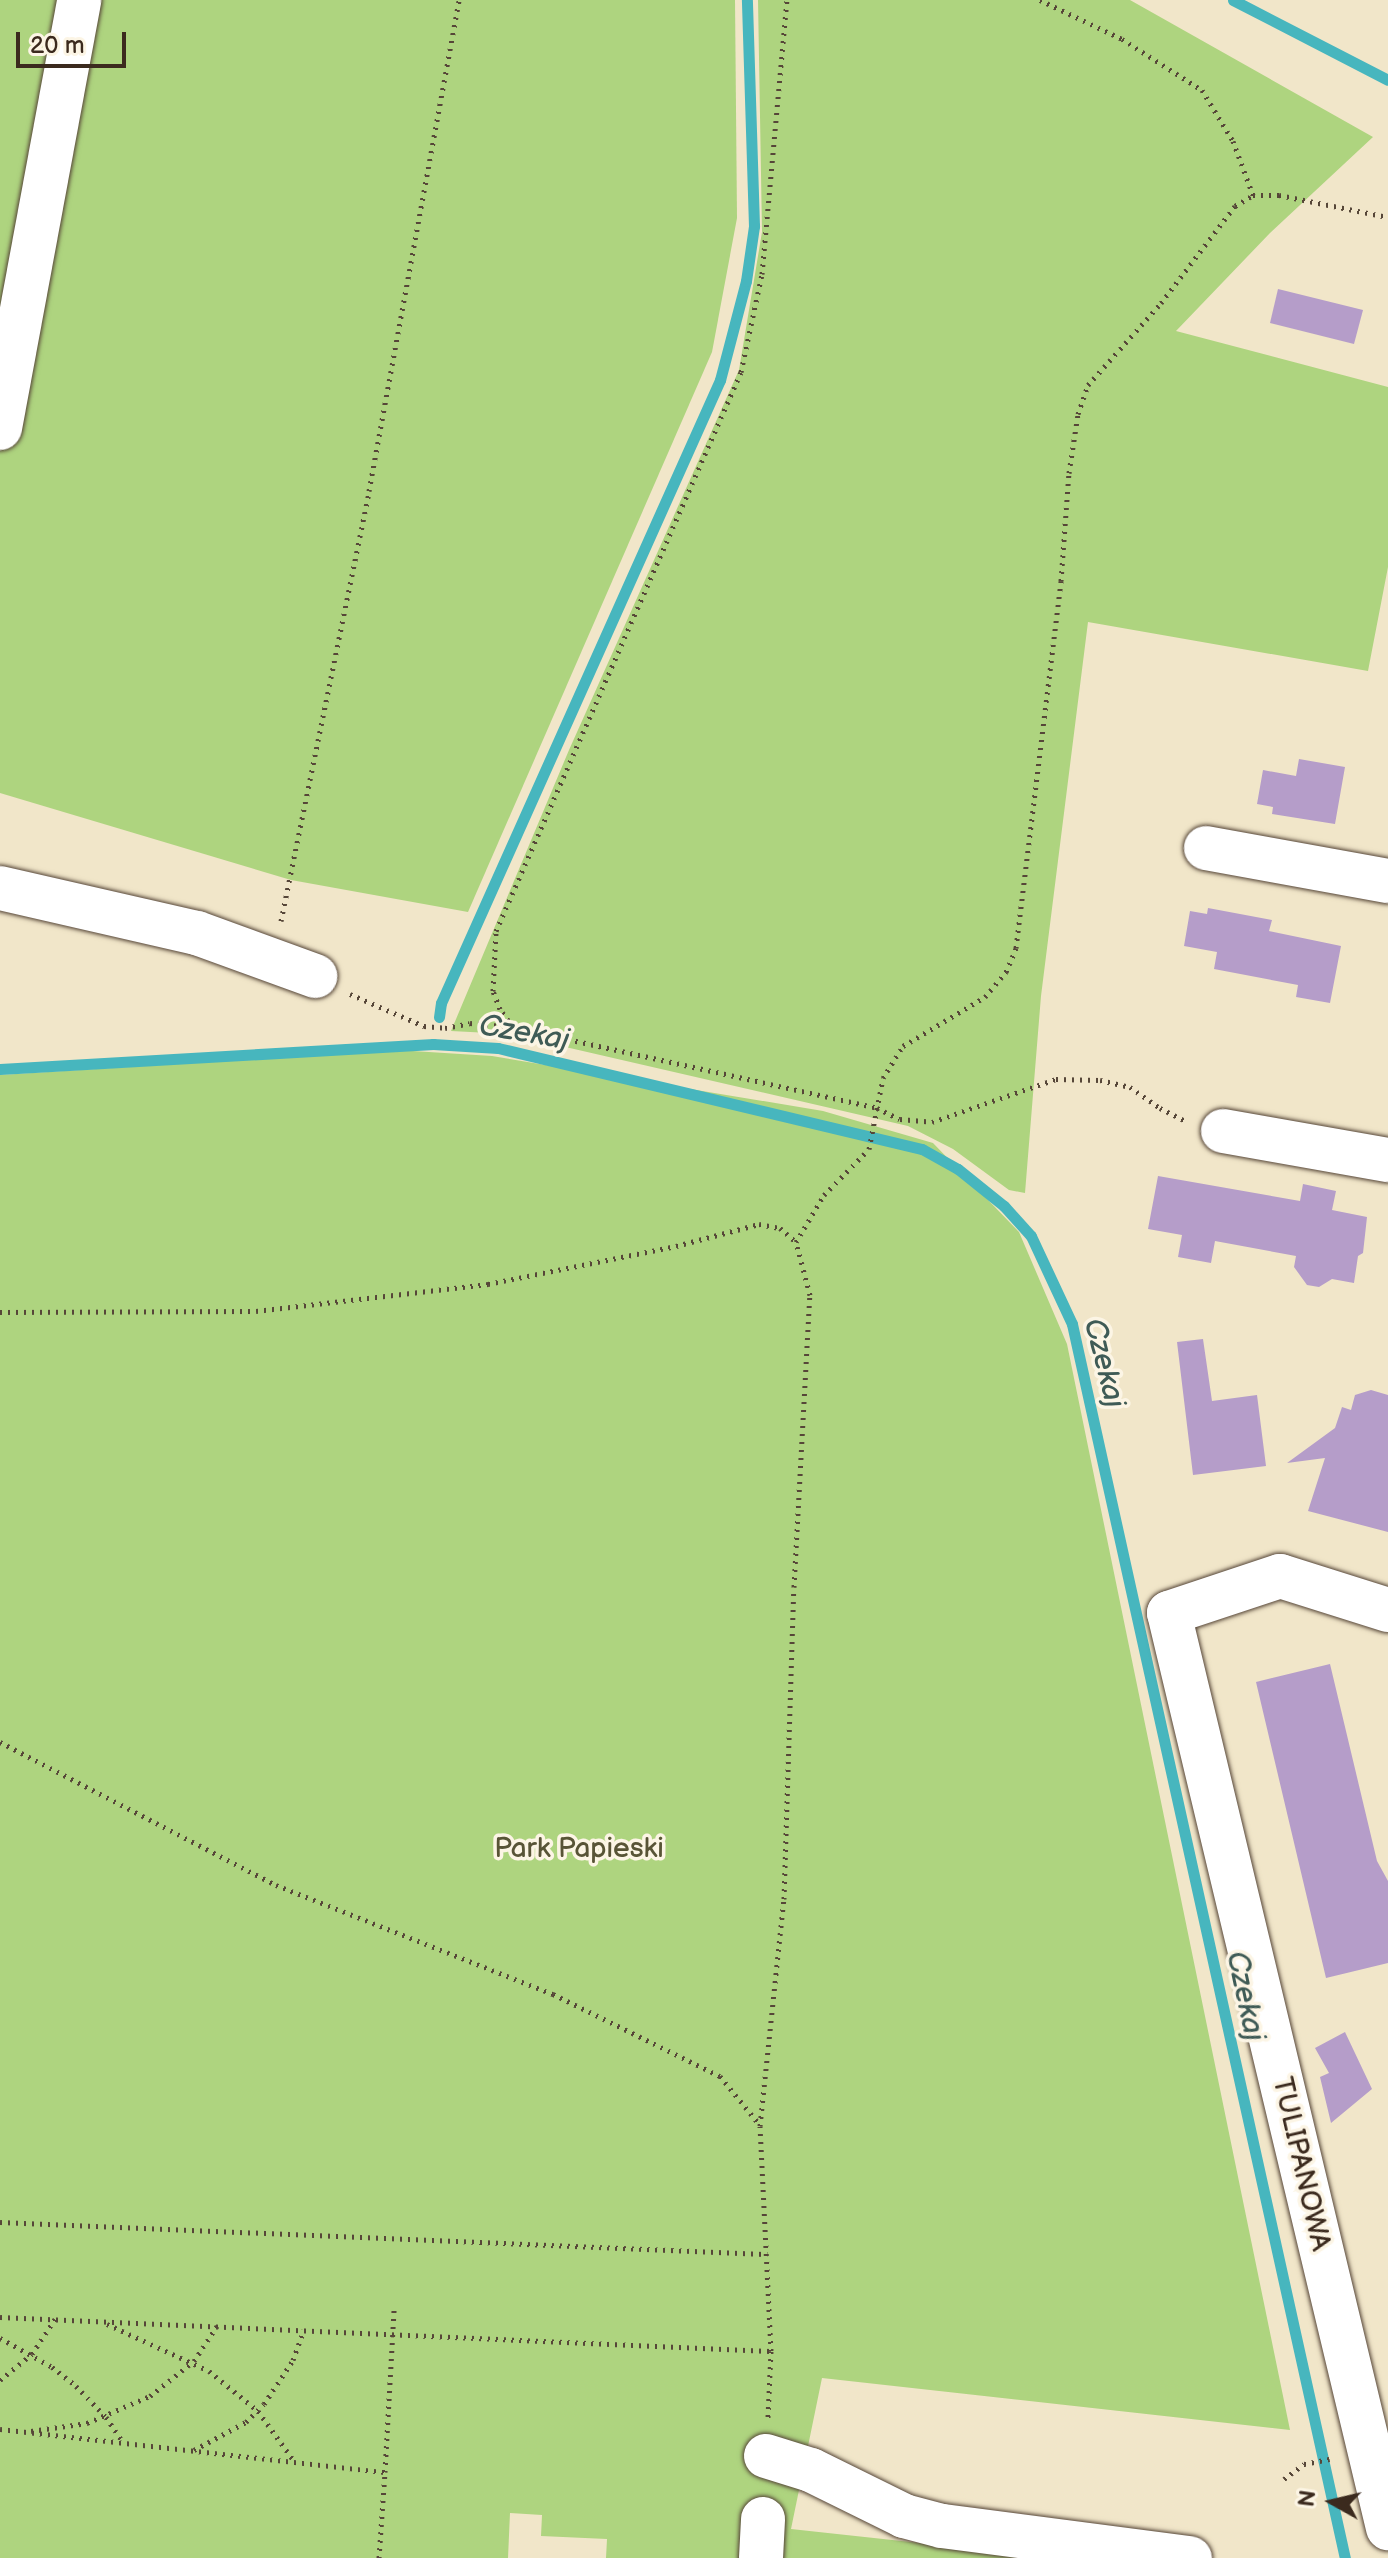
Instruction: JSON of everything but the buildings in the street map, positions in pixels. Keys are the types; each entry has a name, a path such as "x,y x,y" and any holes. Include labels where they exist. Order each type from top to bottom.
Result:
{"street":[{"path":"0,428 79,0"},
{"path":"1206,848 1388,881"},
{"path":"0,888 197,933 315,976"},
{"path":"1223,1131 1388,1160"},
{"name":"TULIPANOWA","path":"1388,1610 1280,1576 1169,1613 1365,2449 1388,2528"},
{"path":"766,2456 811,2470 904,2516 942,2526 1190,2558"}],"path":[{"path":"272,961 369,491 459,0"},
{"path":"513,1027 500,1009 493,991 496,931 741,372 762,274 787,0"},
{"path":"1040,0 1122,39 1202,90 1233,141 1253,195"},
{"path":"796,1242 824,1195 869,1149 883,1078 903,1046 985,997 1006,972 1016,948 1061,581 1069,473 1078,414 1088,385 1161,303 1235,206 1253,195 1279,195 1388,217"},
{"path":"315,976 398,1018 424,1026 445,1028 470,1023 513,1027 877,1108 900,1119 932,1122 1056,1079 1100,1080 1130,1087 1184,1121 1223,1131"},
{"path":"0,1312 256,1311 488,1284 676,1246 759,1224 780,1228 796,1242 810,1295 794,1587 784,1899 760,2126 771,2351 766,2456"},
{"path":"0,1742 276,1885 553,1994 720,2076 760,2126"},
{"path":"0,2222 767,2254"},
{"path":"379,2558 394,2309"},
{"path":"0,2317 771,2351"},
{"path":"0,2380 32,2354 55,2319"},
{"path":"102,2321 194,2361 258,2411 294,2462"},
{"path":"23,2432 106,2417 150,2396 194,2361 217,2326"},
{"path":"193,2451 230,2432 258,2411 285,2375 304,2330"},
{"path":"0,2338 32,2354 76,2386 106,2417 123,2443"},
{"path":"0,2429 385,2472"},
{"path":"1284,2479 1304,2464 1365,2449"}],"green space":[{"path":"0,0 735,0 737,218 712,352 468,912 291,880 0,793"},
{"path":"758,0 1130,0 1373,137 1270,233 1176,331 1388,387 1388,567 1368,671 1088,622 1041,996 1025,1193 1009,1190 953,1149 908,1126 509,1034 451,1031 569,750 739,370 762,232"},
{"name":"Park Papieski","path":"397,1050 492,1056 823,1111 933,1143 1019,1232 1067,1344 1290,2430 822,2378 791,2529 1058,2558 778,2558 753,2524 739,2558 606,2558 607,2539 541,2536 542,2515 510,2513 508,2558 0,2558 0,1075"}],"waterway":[{"path":"439,1017 441,1003 720,380 746,281 754,226 747,0"},
{"path":"1233,0 1388,80"},
{"name":"Czekaj","path":"0,1069 433,1044 498,1048 922,1149 958,1169 1004,1206 1031,1236 1072,1324 1345,2558"}]}
